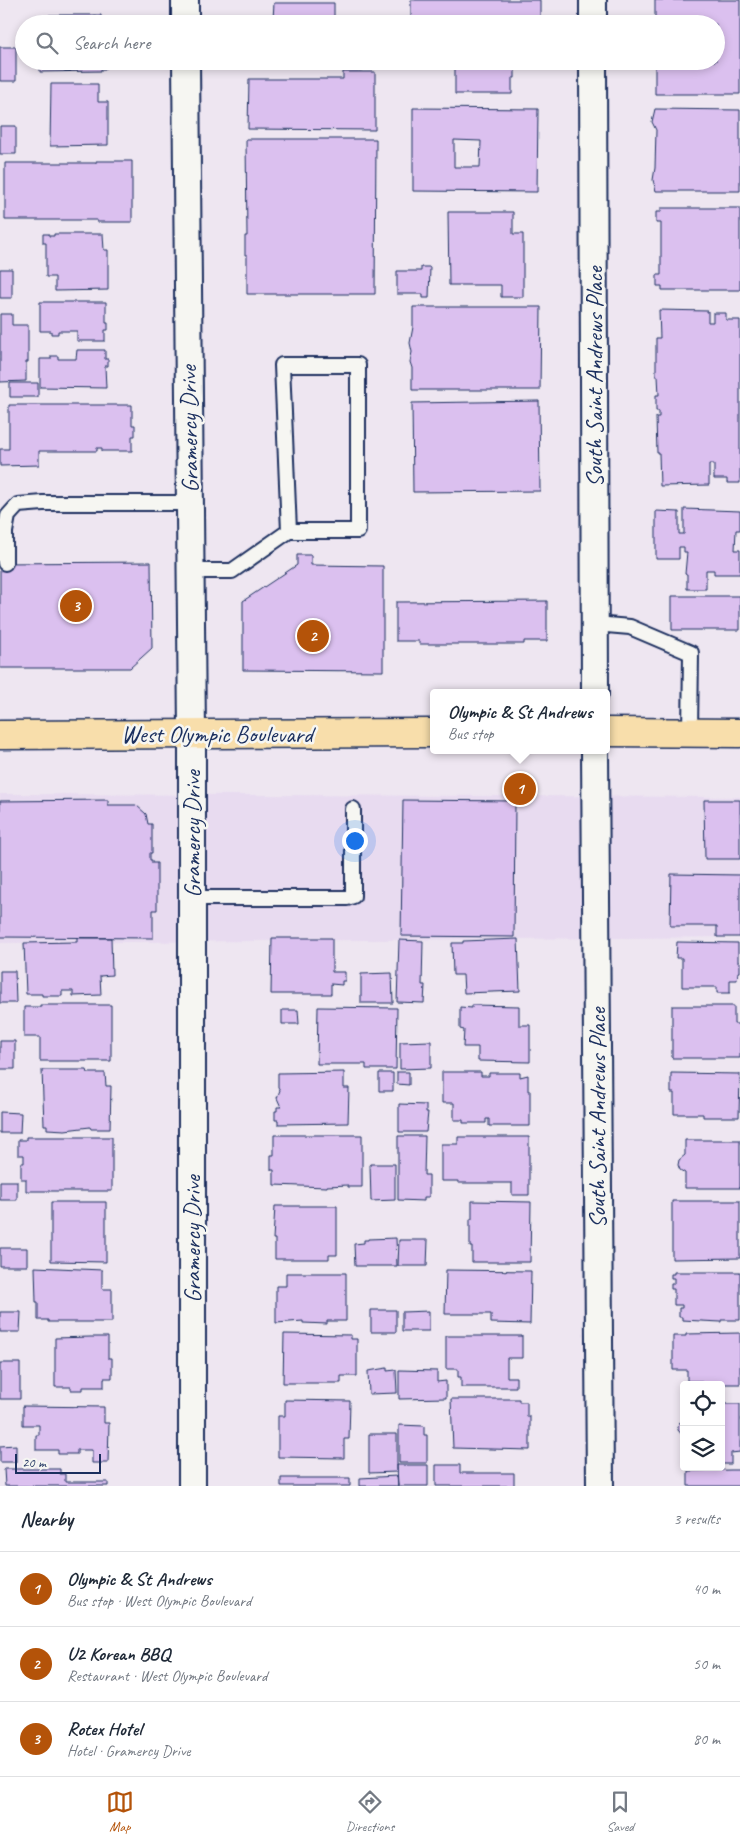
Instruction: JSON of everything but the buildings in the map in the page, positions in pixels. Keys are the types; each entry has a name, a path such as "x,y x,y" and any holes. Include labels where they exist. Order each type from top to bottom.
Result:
{"main road":[{"path":"610,732 740,733"},
{"name":"West Olympic Boulevard","path":"0,735 430,733"}],"street":[{"path":"185,0 185,15"},
{"path":"593,0 593,15"},
{"name":"Gramercy Drive","path":"186,70 192,734 192,1486"},
{"name":"South Saint Andrews Place","path":"593,70 595,689"},
{"name":"South Saint Andrews Place","path":"595,754 600,1486"}],"lane":[{"path":"190,571 232,571 289,531 358,530 358,365 282,365 289,531"},
{"path":"5,563 5,532 8,516 18,505 43,503 190,503"},
{"path":"595,624 630,627 692,653 690,733"},
{"path":"191,898 347,898 353,896 353,809"}],"shaded area":[{"path":"0,794 740,797 740,937 0,943"}],"place":[{"name":"Rotex Hotel","path":"76,606"},
{"name":"U2 Korean BBQ","path":"313,636"},
{"name":"Olympic & St Andrews","path":"520,789"}]}
